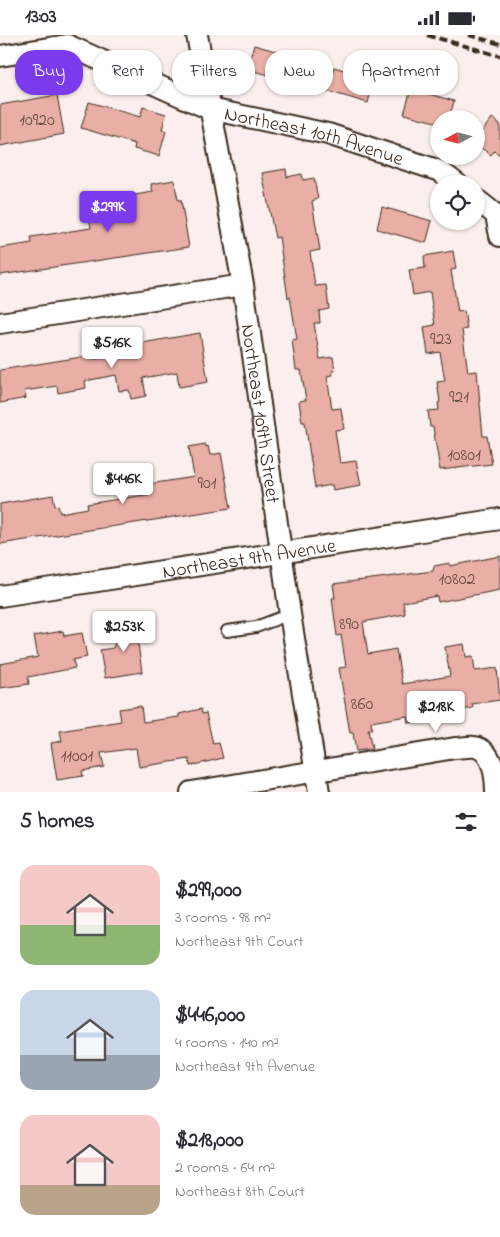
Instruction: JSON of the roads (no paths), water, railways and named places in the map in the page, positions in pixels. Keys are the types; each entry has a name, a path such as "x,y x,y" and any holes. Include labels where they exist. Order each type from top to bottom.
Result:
{"street":[{"name":"Northeast 109th Street","path":"197,35 243,285 290,615 319,792"},
{"name":"Northeast 10th Avenue","path":"0,56 66,45 210,109 328,134 440,171 445,175"},
{"path":"485,206 496,215 500,236"},
{"path":"0,323 243,285"},
{"name":"Northeast 9th Avenue","path":"0,596 500,519"},
{"path":"192,792 455,748 477,747 489,757 496,778 496,792"}],"lane":[{"path":"227,631 256,627 290,615"}],"railway":[{"path":"427,35 500,56"},
{"path":"469,35 500,44"}]}
